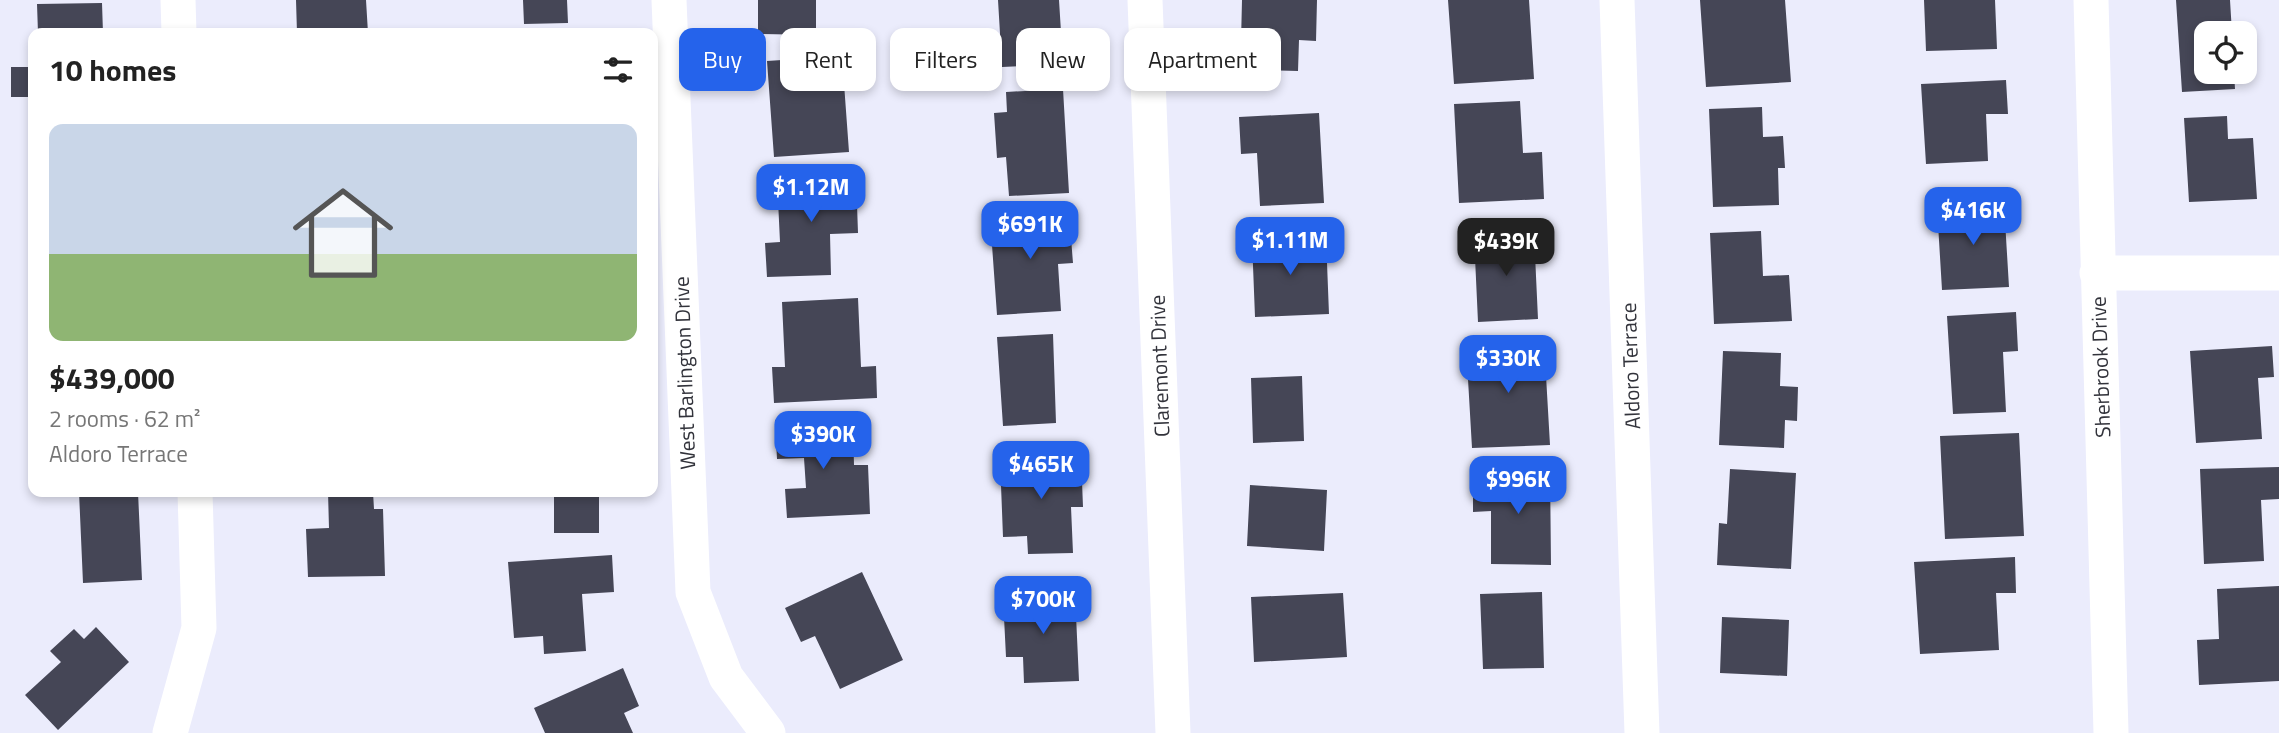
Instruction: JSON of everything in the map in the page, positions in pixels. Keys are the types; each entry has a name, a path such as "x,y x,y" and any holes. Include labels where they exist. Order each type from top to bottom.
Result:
{"street":[{"path":"178,0 179,28"},
{"name":"West Barlington Drive","path":"669,0 693,592 726,677 765,731"},
{"name":"Claremont Drive","path":"1145,0 1173,733"},
{"name":"Aldoro Terrace","path":"1617,0 1642,733"},
{"name":"Sherbrook Drive","path":"2091,0 2111,733"},
{"path":"2097,273 2279,273"},
{"path":"170,733 199,628 195,497"}],"building":[{"path":"296,0 366,0 368,28 297,28"},
{"path":"523,0 567,0 568,23 524,24"},
{"path":"758,0 816,0 816,28 780,28 780,34 766,34 766,28 758,28"},
{"path":"998,0 1059,0 1061,28 1016,28 1016,66 1002,67 1002,28 1000,28"},
{"path":"1242,0 1317,0 1316,41 1299,40 1298,71 1281,70 1281,28 1241,28"},
{"path":"1448,0 1529,0 1534,79 1454,84"},
{"path":"1700,0 1785,0 1791,82 1706,87"},
{"path":"1924,0 1995,0 1997,49 1926,51"},
{"path":"2176,0 2230,0 2231,21 2194,21 2194,84 2235,84 2235,89 2182,92"},
{"path":"102,3 103,28 38,28 37,4"},
{"path":"780,60 780,91 845,91 849,152 774,157 767,61"},
{"path":"11,67 28,67 28,97 11,97"},
{"path":"2006,80 2008,114 1986,114 1988,161 1926,164 1921,84"},
{"path":"1063,91 1069,193 1009,196 1006,157 997,158 994,113 1007,112 1006,92"},
{"path":"1520,101 1523,153 1542,152 1544,199 1459,203 1454,104"},
{"path":"1762,107 1763,137 1783,136 1785,168 1778,168 1779,205 1713,207 1709,109"},
{"path":"1319,113 1324,203 1260,206 1257,153 1241,154 1239,117"},
{"path":"2227,116 2228,139 2253,138 2257,199 2189,202 2184,118"},
{"path":"856,176 858,233 830,234 831,275 767,277 765,243 780,242 777,179"},
{"path":"2004,204 2009,287 1942,290 1937,207"},
{"path":"1069,213 1073,263 1058,264 1061,311 997,315 990,217"},
{"path":"1761,231 1763,276 1789,275 1792,321 1714,324 1710,233"},
{"path":"1534,233 1538,319 1478,322 1474,236"},
{"path":"1326,237 1329,314 1255,317 1252,240"},
{"path":"858,298 861,367 876,366 877,398 774,403 772,367 785,367 782,302"},
{"path":"2016,312 2018,351 2003,352 2006,412 1953,414 1947,316"},
{"path":"1053,334 1056,423 1003,426 997,337"},
{"path":"1544,341 1550,445 1472,448 1466,345"},
{"path":"2272,346 2274,377 2258,378 2262,439 2196,443 2190,351"},
{"path":"1723,351 1781,353 1780,386 1798,387 1797,421 1785,420 1784,448 1719,445"},
{"path":"1302,376 1304,441 1253,443 1251,378"},
{"path":"814,419 815,430 853,429 854,465 868,465 870,514 787,518 785,489 806,488 804,458 777,459 775,420"},
{"path":"2019,433 2024,536 1945,539 1940,436"},
{"path":"1081,456 1083,507 1071,507 1073,553 1028,554 1027,536 1003,537 1000,459"},
{"path":"2279,467 2279,499 2261,500 2264,561 2204,564 2200,469"},
{"path":"1505,468 1550,468 1551,565 1491,564 1491,511 1473,512 1473,482 1505,483"},
{"path":"1730,469 1796,473 1791,569 1717,565 1719,523 1727,524"},
{"path":"1250,485 1327,490 1324,551 1247,546"},
{"path":"79,497 138,497 142,580 83,583"},
{"path":"328,497 373,497 374,509 383,509 385,576 308,577 306,529 329,528"},
{"path":"554,497 599,497 599,533 554,533"},
{"path":"612,555 614,592 582,594 586,651 544,654 543,636 514,638 508,562"},
{"path":"2015,557 2016,593 1996,593 1999,650 1920,654 1914,562"},
{"path":"862,572 903,660 840,689 815,636 801,642 785,608"},
{"path":"2279,586 2279,681 2199,685 2197,640 2219,639 2217,589"},
{"path":"1542,592 1544,668 1483,669 1480,594"},
{"path":"1075,593 1079,681 1024,683 1023,657 1006,657 1003,597"},
{"path":"1343,593 1347,657 1254,662 1251,597"},
{"path":"1722,617 1789,620 1787,676 1720,673"},
{"path":"96,627 129,662 58,730 25,695 61,662 50,651 74,629 84,639"},
{"path":"623,668 639,706 624,713 633,733 545,733 534,708"}]}
